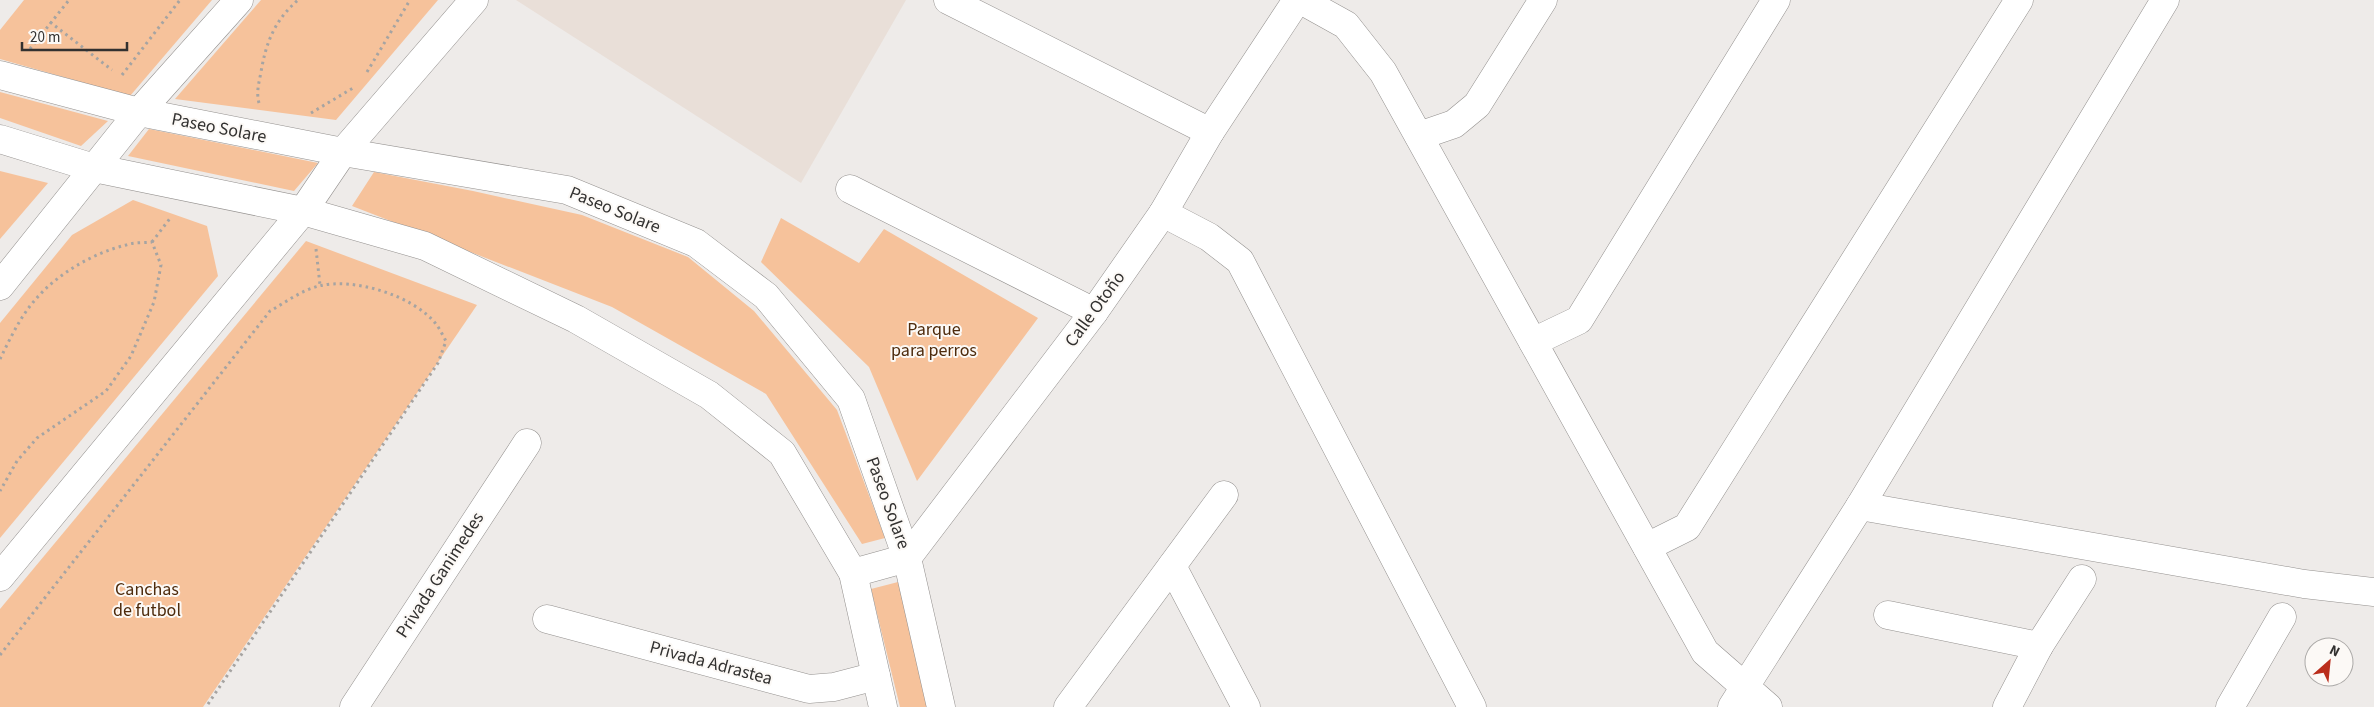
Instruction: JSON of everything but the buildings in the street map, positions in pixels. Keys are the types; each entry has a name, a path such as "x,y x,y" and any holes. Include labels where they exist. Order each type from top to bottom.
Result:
{"street":[{"path":"0,286 139,112 239,0"},
{"path":"0,578 303,211 343,152 474,0"},
{"path":"948,0 1210,132"},
{"name":"Calle Otoño","path":"908,558 1094,312 1162,213 1210,132 1297,0"},
{"path":"1301,0 1346,25 1383,72 1705,652 1739,698 1768,707"},
{"path":"1419,136 1454,124 1478,105 1543,0"},
{"path":"1533,342 1579,320 1776,0"},
{"path":"1647,547 1687,527 2020,0"},
{"path":"1739,698 1860,506 2165,0"},
{"name":"Paseo Solare","path":"4,76 139,112 343,152 567,190 696,243 766,296 851,399 908,558 941,707"},
{"path":"0,139 94,168 303,211 425,246 576,319 709,395 782,453 853,573 883,707"},
{"path":"850,189 1094,312"},
{"path":"1162,213 1209,237 1240,261 1472,707"},
{"name":"Privada Ganimedes","path":"354,707 526,443"},
{"path":"1068,707 1224,495"},
{"path":"1860,506 2304,584 2374,592"},
{"path":"853,573 908,558"},
{"path":"1172,566 1246,707"},
{"path":"2007,707 2038,646 2082,579"},
{"path":"1888,615 2038,646"},
{"path":"2230,707 2282,617"},
{"name":"Privada Adrastea","path":"548,619 809,688 834,687 876,676"}],"path":[{"path":"4,76 69,0"},
{"path":"50,22 121,77 180,0"},
{"path":"260,107 257,94 266,46 275,24 298,0"},
{"path":"364,78 410,0"},
{"path":"306,114 322,108 359,83"},
{"path":"0,359 16,328 35,300 59,277 92,257 126,244 152,242 161,265 154,302 131,356 106,392 37,438 17,461 0,490"},
{"path":"0,655 270,310 310,289 336,284 372,287 416,307 436,324 446,341 438,363 206,707"}],"shaded area":[{"path":"516,0 906,0 801,183"}],"green space":[{"path":"24,0 212,0 130,96 0,59 0,30"},
{"path":"261,0 438,0 336,120 175,99"},
{"path":"0,92 108,121 81,146 0,118"},
{"path":"149,129 318,163 294,191 128,156"},
{"path":"0,171 48,183 0,239"},
{"path":"374,172 582,215 688,257 754,311 837,410 885,538 862,544 766,394 612,307 352,206"},
{"path":"133,200 207,226 218,276 0,538 0,323 72,235"},
{"name":"Parque para perros","path":"781,218 859,263 884,229 1038,318 917,481 869,367 761,262"},
{"name":"Canchas de futbol","path":"306,241 477,305 203,707 0,707 0,609"},
{"path":"898,582 930,707 900,707 871,589"}]}
